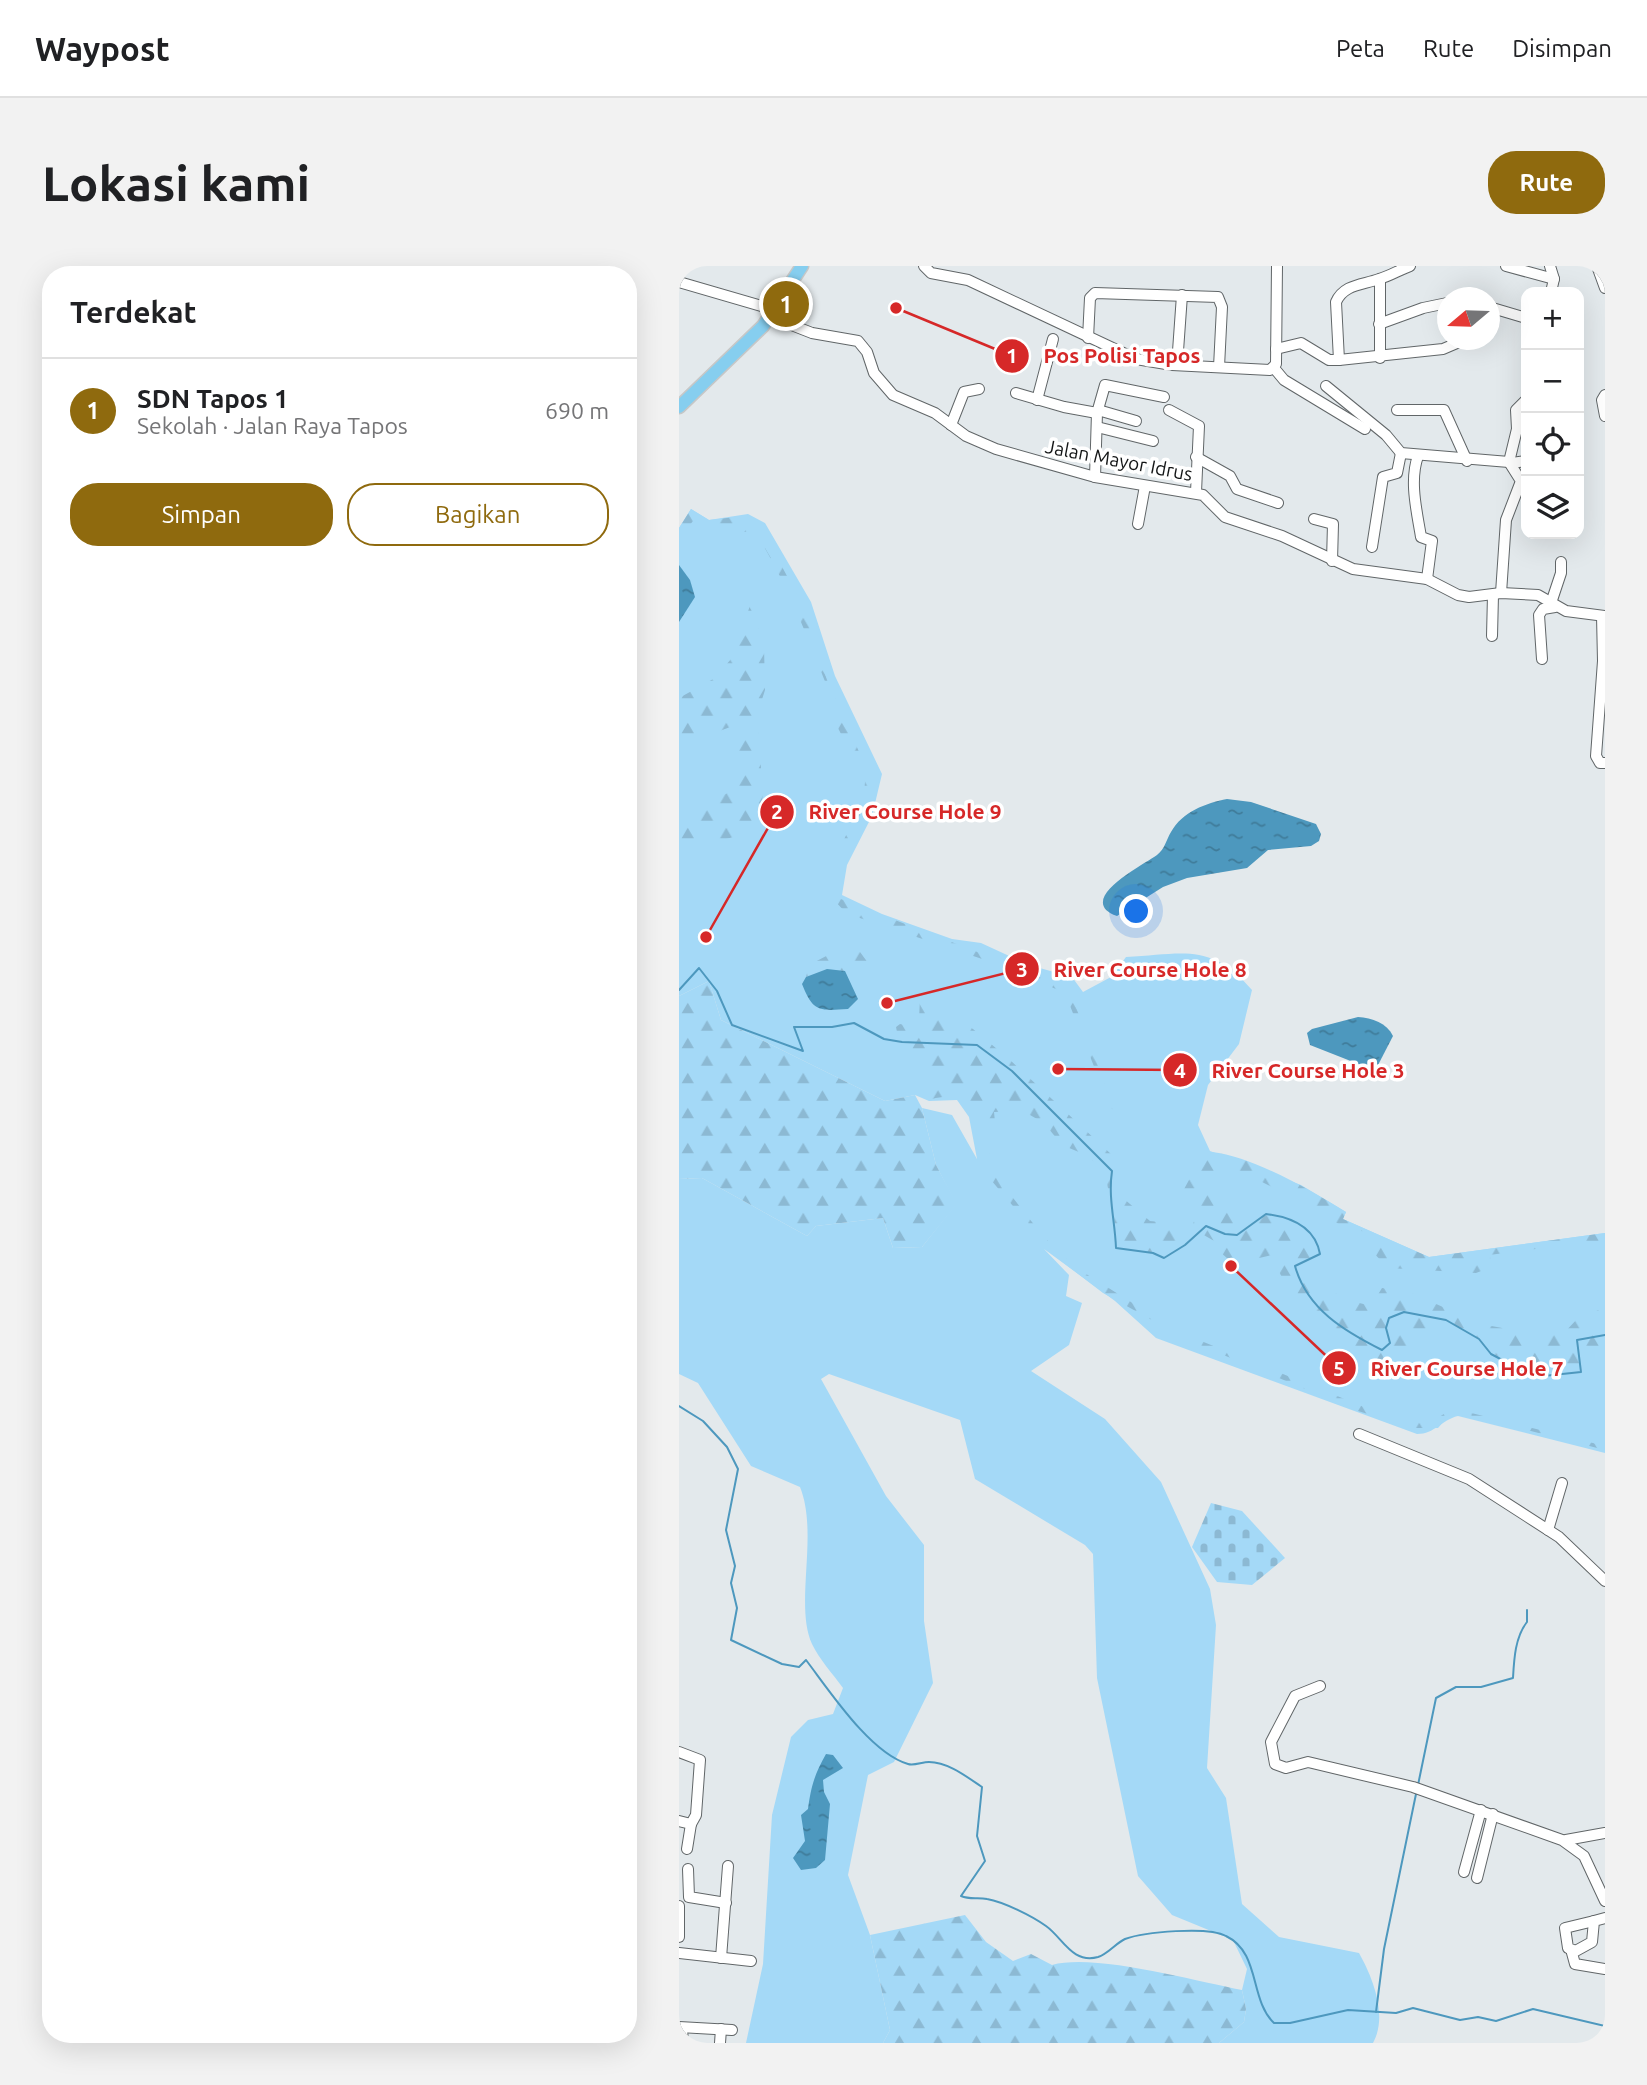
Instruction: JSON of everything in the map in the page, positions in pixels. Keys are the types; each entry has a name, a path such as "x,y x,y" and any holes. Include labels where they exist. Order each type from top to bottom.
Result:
{"main road":[{"path":"679,407 773,313 802,266"}],"street":[{"path":"924,266 931,273 968,279 1136,359 1177,365 1274,368 1285,380 1365,429"},
{"path":"966,266 968,279"},
{"path":"1274,368 1277,266"},
{"path":"1339,360 1338,296 1355,285 1380,279 1411,266"},
{"path":"1506,266 1554,279"},
{"path":"1550,266 1554,279 1552,287"},
{"path":"1599,267 1605,288"},
{"path":"1380,279 1380,358"},
{"name":"Jalan Mayor Idrus","path":"679,282 773,313 811,332 858,341 867,352 874,373 893,396 935,413 966,436 996,449 1095,477 1195,492 1209,499 1225,517 1282,536 1332,561 1359,570 1427,579 1458,595 1538,595 1566,611 1603,616"},
{"path":"1088,338 1090,298 1095,293 1217,297 1221,300 1219,367"},
{"path":"1177,365 1182,295"},
{"path":"1379,324 1437,305"},
{"path":"1500,310 1521,317"},
{"path":"1037,400 1053,339"},
{"path":"1276,348 1301,343 1329,360 1380,358 1438,350"},
{"path":"1095,477 1098,412 1104,387 1108,384 1164,397"},
{"path":"1326,386 1386,435 1401,453 1467,461 1521,462"},
{"path":"951,425 964,392 979,389"},
{"path":"1016,393 1136,421"},
{"path":"1605,395 1602,400 1605,416"},
{"path":"1492,636 1506,520 1521,481 1511,463 1517,429 1516,410 1521,405"},
{"path":"1397,410 1444,410 1467,461"},
{"path":"1169,411 1199,426 1195,492"},
{"path":"1097,427 1153,441"},
{"path":"1372,547 1383,477 1397,473 1401,453"},
{"path":"1418,456 1415,464 1416,509 1421,537 1432,541 1427,579"},
{"path":"1196,457 1230,476 1237,489 1278,503"},
{"path":"1138,524 1145,486"},
{"path":"1314,519 1333,524 1332,561"},
{"path":"1542,659 1539,615 1543,609 1553,605 1562,562"},
{"path":"1603,616 1602,708 1596,756 1601,763 1605,763"},
{"path":"1359,1434 1469,1479 1548,1530 1605,1581"},
{"path":"1548,1530 1562,1483"},
{"path":"1320,1686 1295,1696 1271,1742 1275,1764 1286,1768 1308,1762 1417,1789 1562,1840 1584,1856 1605,1900"},
{"path":"679,1752 700,1760 696,1815 691,1824 687,1849"},
{"path":"1464,1872 1481,1810"},
{"path":"1478,1878 1493,1814"},
{"path":"679,1821 691,1824"},
{"path":"1562,1840 1582,1839 1605,1833"},
{"path":"721,1958 728,1866"},
{"path":"688,1869 689,1897 726,1903"},
{"path":"679,1906 679,1937"},
{"path":"1573,1951 1567,1948 1565,1928 1605,1918"},
{"path":"1573,1951 1592,1942 1594,1921"},
{"path":"1573,1951 1576,1964 1605,1969"},
{"path":"679,1953 751,1961"},
{"path":"683,2043 681,2027 727,2030 720,2043"}],"green space":[{"path":"691,509 709,520 748,514 765,523 811,602 835,676 882,774 872,816 847,865 842,895 882,914 952,939 981,943 1029,965 1072,977 1083,992 1111,977 1126,957 1195,954 1223,964 1252,990 1239,1044 1208,1085 1198,1125 1210,1151 1301,1185 1346,1212 1343,1219 1429,1257 1605,1233 1605,1453 1458,1416 1429,1432 1417,1434 1156,1338 1115,1301 1044,1249 1069,1275 1066,1296 1082,1303 1069,1345 1031,1371 1105,1419 1161,1482 1210,1589 1216,1625 1207,1768 1226,1798 1242,1904 1279,1937 1359,1953 1374,1985 1379,2009 1373,2043 1219,2043 1244,2022 1246,2009 1242,1990 1247,1969 1233,1940 1172,1915 1138,1876 1097,1678 1093,1554 1085,1545 975,1479 960,1420 829,1374 821,1379 886,1496 924,1545 924,1621 933,1683 894,1762 868,1775 848,1875 870,1935 890,2030 883,2043 746,2043 763,1964 772,1815 791,1737 808,1720 833,1714 843,1688 815,1650 807,1628 807,1526 800,1487 751,1466 698,1383 679,1374 679,1179 702,1178 807,1236 816,1226 883,1218 893,1248 922,1247 956,1204 936,1165 922,1108 952,1115 977,1159 969,1117 957,1100 929,1101 915,1095 885,1101 721,1020 709,981 679,996 679,528"},
{"path":"691,509 709,520 736,517 755,524 773,550 801,602 827,680 868,772 870,792 833,875 833,895 830,887 831,871 862,800 865,782 862,767 842,737 834,704 809,640 781,578 759,538 748,531 730,536 733,554 712,525 693,521 689,526 691,535 679,535 679,528"},
{"path":"751,603 764,647 765,690 757,715 763,795 755,831 683,851 684,865 679,873 679,811 728,793 739,777 739,765 733,726 679,746 679,698 715,678 731,659"},
{"path":"834,896 1037,975 1070,991 1113,1106 1187,1160 1212,1152 1246,1160 1299,1185 1346,1212 1343,1219 1429,1257 1605,1233 1605,1240 1489,1255 1494,1266 1476,1273 1388,1268 1368,1247 1368,1232 1347,1229 1298,1200 1218,1160 1211,1192 1217,1210 1245,1211 1256,1218 1266,1215 1287,1217 1305,1228 1312,1235 1320,1254 1307,1263 1306,1277 1348,1300 1371,1306 1382,1288 1390,1289 1393,1297 1407,1291 1481,1324 1529,1333 1562,1335 1579,1317 1605,1308 1605,1356 1595,1358 1581,1353 1581,1372 1534,1377 1491,1354 1479,1339 1446,1320 1412,1339 1388,1370 1371,1360 1336,1336 1304,1307 1291,1291 1272,1255 1255,1259 1251,1251 1228,1259 1219,1251 1216,1242 1202,1234 1193,1238 1189,1233 1195,1219 1183,1191 1189,1180 1196,1175 1110,1107 1065,993 1006,967 851,915"},
{"path":"860,952 874,971 850,965 845,971 827,969 806,977 809,965 832,953"},
{"path":"709,981 721,1020 885,1101 915,1095 922,1108 936,1165 957,1204 922,1247 893,1248 883,1218 816,1226 807,1236 702,1178 679,1179 679,996"},
{"path":"920,998 973,1029 1112,1155 1116,1168 1112,1171 1110,1187 1150,1221 1169,1223 1185,1245 1164,1258 1153,1253 1116,1248 1114,1215 1104,1170 1086,1155 1062,1145 1044,1123 1023,1111 994,1112 996,1132 986,1141 995,1175 1043,1236 1075,1267 1179,1332 1379,1413 1417,1421 1435,1418 1451,1408 1605,1446 1605,1450 1453,1411 1438,1428 1414,1428 1358,1411 1190,1341 1103,1293 1056,1257 991,1180 980,1145 986,1140 968,1106 954,1098 932,1099 931,1071 911,1059 911,1050 898,1037 896,1027 900,1024 909,1026 919,1020"},
{"path":"1211,1503 1242,1511 1285,1558 1252,1585 1217,1582 1192,1547"},
{"path":"965,1915 986,1942 1013,1961 1031,1954 1052,1965 1071,1962 1118,1965 1242,1990 1246,2009 1244,2022 1219,2043 883,2043 890,2030 870,1935"}],"water":[{"path":"679,565 690,580 695,597 679,622"},
{"path":"1227,799 1251,802 1316,824 1321,834 1319,841 1311,846 1268,850 1247,868 1187,878 1163,887 1117,916 1106,909 1103,901 1107,892 1127,874 1160,853 1181,819 1203,806"},
{"path":"827,969 845,971 858,999 848,1009 818,1008 806,993 802,984 806,977"},
{"path":"1358,1017 1379,1022 1393,1036 1377,1067 1371,1069 1310,1045 1307,1033 1312,1029"},
{"path":"826,1754 833,1755 843,1768 823,1780 824,1792 830,1804 825,1860 816,1868 801,1870 793,1858 805,1841 801,1815 808,1809 814,1780"}],"waterway":[{"path":"679,990 699,968 717,991 732,1025 803,1051 794,1027 832,1027 854,1023 884,1039 977,1045 1012,1071 1112,1171 1111,1200 1116,1248 1153,1253 1164,1258 1185,1245 1206,1226 1225,1234 1237,1235 1266,1214 1293,1221 1313,1237 1320,1254 1295,1266 1308,1295 1341,1326 1382,1350 1390,1343 1386,1328 1389,1318 1404,1312 1446,1320 1479,1339 1491,1354 1534,1377 1581,1372 1577,1340 1605,1335"},
{"path":"679,1406 703,1421 727,1447 738,1469 726,1530 735,1566 731,1583 737,1608 731,1640 782,1664 799,1667 806,1660 851,1719 894,1758 913,1765 929,1762 943,1764 982,1787 977,1836 985,1861 961,1896 984,1898 1018,1910 1046,1926 1081,1957 1102,1956 1125,1939 1146,1934 1205,1931 1226,1936 1245,1953 1261,2002 1274,2023 1290,2023 1348,2010 1396,2013 1413,2008 1460,2020 1478,2017 1496,2021 1533,2009 1605,2026"},
{"path":"1418,1785 1436,1698 1456,1687 1481,1687 1513,1678 1516,1649 1527,1622 1527,1610"},
{"path":"1376,2012 1384,1949 1416,1794"}],"place":[{"name":"SDN Tapos 1","path":"786,304"},
{"name":"Pos Polisi Tapos","path":"896,308"},
{"name":"River Course Hole 9","path":"706,937"},
{"name":"River Course Hole 8","path":"887,1003"},
{"name":"River Course Hole 3","path":"1058,1069"},
{"name":"River Course Hole 7","path":"1231,1266"}]}
